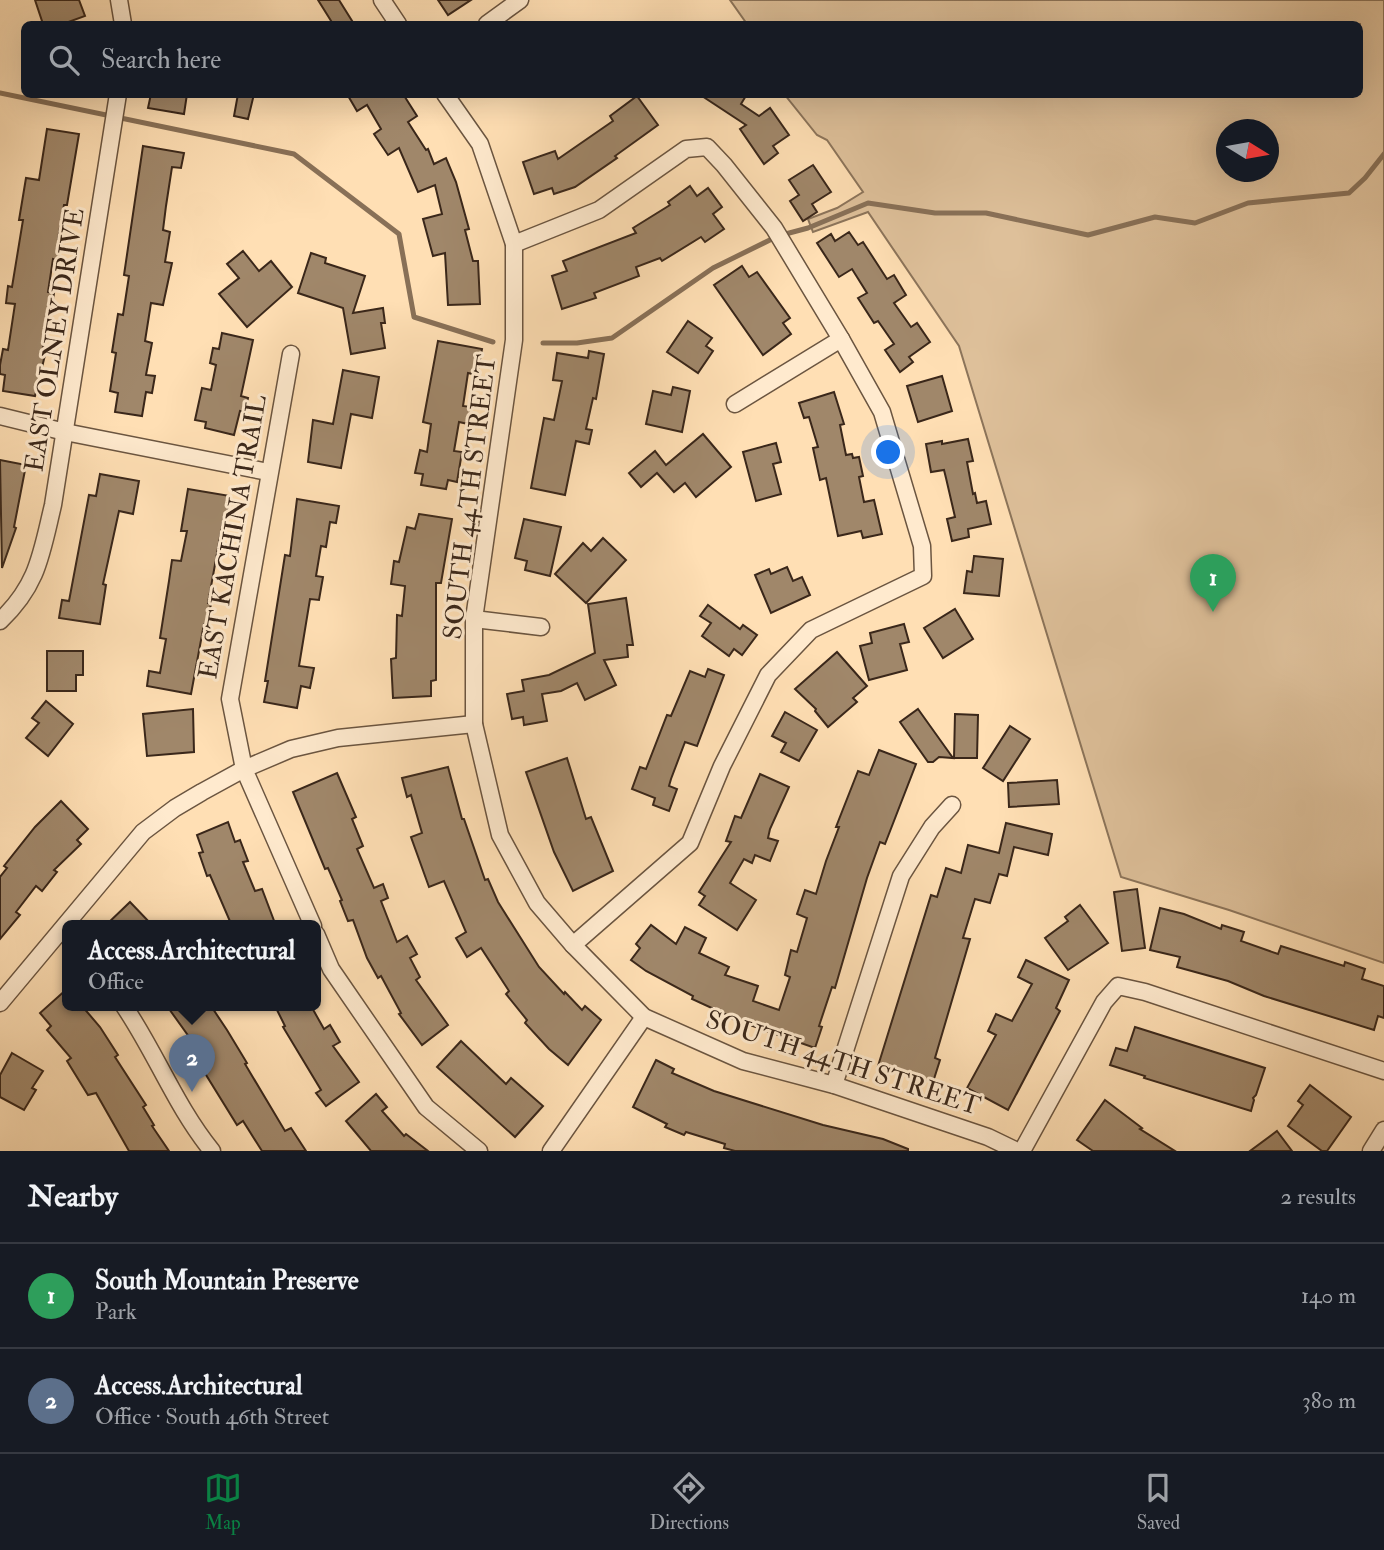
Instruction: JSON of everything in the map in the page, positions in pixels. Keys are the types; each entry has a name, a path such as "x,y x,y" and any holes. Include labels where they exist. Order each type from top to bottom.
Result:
{"street":[{"path":"119,0 122,21"},
{"path":"382,0 396,21"},
{"path":"491,21 520,0"},
{"name":"EAST OLNEY DRIVE","path":"0,621 19,603 38,569 53,505 117,98"},
{"name":"SOUTH 44TH STREET","path":"448,98 480,144 514,244 514,340 474,619 474,724 499,835 537,903 644,1017 743,1061 834,1085 988,1137 1019,1151"},
{"path":"514,244 598,210 686,149 707,147 724,164 774,228 882,412 922,546 923,576 811,630 768,675 722,766 690,843 573,944"},
{"path":"735,404 841,339"},
{"name":"EAST KACHINA TRAIL","path":"291,354 268,472 230,699 244,769 310,920"},
{"path":"0,416 65,432 268,472"},
{"path":"474,619 541,627"},
{"path":"78,920 143,832 193,797 244,769 291,749 338,738 474,724"},
{"path":"834,1085 901,876 932,827 952,805"},
{"path":"0,1003 62,941"},
{"path":"321,946 331,969 426,1107 479,1151"},
{"path":"1019,1151 1104,1002 1118,986 1145,992 1384,1071"},
{"path":"127,1011 193,1127 212,1151"},
{"path":"551,1151 644,1017"},
{"path":"1371,1151 1384,1130"}],"shaded area":[{"path":"730,0 1384,0 1384,963 1229,910 1121,877 959,346 868,212 813,232 808,219 837,208 863,192 827,140 817,135 787,98 1363,98 1363,21 745,21"}],"building":[{"path":"35,0 79,0 85,16 71,21 42,21"},
{"path":"318,0 339,0 352,21 331,21"},
{"path":"438,0 471,0 448,15"},
{"path":"150,98 186,98 184,114 148,108"},
{"path":"237,98 253,98 248,119 234,116"},
{"path":"349,98 406,98 417,116 408,122 426,150 428,149 434,164 446,158 456,182 469,229 465,230 473,261 478,261 480,304 448,305 445,253 433,256 423,219 442,214 435,185 418,192 399,148 388,155 374,134 381,129 367,105 357,111"},
{"path":"634,98 638,98 658,125 575,187 554,194 552,188 534,194 523,162 555,151 558,159 613,121 610,116"},
{"path":"705,98 745,98 741,104 759,116 770,108 789,135 773,146 778,153 764,164 740,129 746,125"},
{"path":"47,129 79,134 67,205 64,205 58,239 62,240 59,260 53,259 48,292 54,293 51,314 48,313 42,355 45,355 35,396 3,391 5,375 0,374 0,365 3,349 8,350 15,304 6,303 8,286 12,287 23,220 19,220 26,178 39,180"},
{"path":"143,146 184,153 181,168 172,167 163,230 170,232 165,262 172,263 163,305 151,303 145,341 152,343 146,375 155,376 152,393 146,392 142,416 115,412 118,393 110,391 118,314 123,315 129,276 124,275"},
{"path":"813,165 831,192 812,204 817,212 803,221 790,201 799,195 789,180"},
{"path":"690,186 697,196 708,188 722,207 713,214 724,229 705,242 701,237 662,261 660,258 636,267 639,276 594,293 596,298 562,309 552,276 567,271 563,261 636,233 633,228 670,205 668,202"},
{"path":"849,232 858,245 863,242 887,279 894,275 906,295 894,303 911,327 917,323 930,342 909,357 913,362 900,372 885,350 894,344 878,321 874,323 858,298 867,293 852,269 839,277 817,243 831,234 835,241"},
{"path":"243,251 259,271 271,261 292,287 247,327 219,294 239,278 227,264"},
{"path":"311,253 326,258 325,263 365,276 353,313 383,308 385,323 381,323 385,348 351,354 343,308 298,293"},
{"path":"742,266 749,277 757,272 790,318 783,323 791,334 763,355 714,285"},
{"path":"688,321 712,338 706,346 713,351 698,373 667,352"},
{"path":"222,333 253,340 241,396 248,398 245,412 240,411 234,435 205,428 206,422 195,420 202,388 211,390 216,365 210,363 213,348 219,349"},
{"path":"438,341 482,349 477,375 468,373 463,406 471,407 468,424 459,422 454,451 462,452 457,482 448,480 446,489 421,485 423,474 415,473 420,450 427,452 431,424 423,422"},
{"path":"589,351 604,354 596,399 593,398 586,429 592,430 589,444 576,441 565,495 531,488 544,418 554,420 562,381 553,380 557,353 588,358"},
{"path":"343,370 379,377 372,418 351,414 341,468 308,462 313,420 333,424"},
{"path":"942,376 952,411 918,422 907,386"},
{"path":"673,387 690,391 682,432 646,424 653,391 671,395"},
{"path":"834,392 844,424 840,425 846,455 859,457 863,476 859,477 864,502 874,500 882,534 863,538 861,531 838,536 826,478 820,480 813,448 818,447 809,417 804,418 799,403"},
{"path":"703,434 731,467 696,497 685,483 674,492 657,473 641,487 629,473 655,451 666,465"},
{"path":"968,439 973,461 967,462 973,494 975,493 977,503 986,501 991,524 968,529 969,537 952,541 947,519 955,517 944,470 931,472 926,444"},
{"path":"776,443 781,462 773,464 781,494 756,501 743,452"},
{"path":"0,460 26,465 14,527 16,528 2,568"},
{"path":"100,474 139,481 133,514 119,511 103,584 106,585 100,624 59,618 62,600 69,601 89,495 96,496"},
{"path":"188,489 230,496 208,603 211,604 207,624 204,624 191,694 147,686 149,671 160,673 166,639 160,638 172,560 181,561 187,531 181,531"},
{"path":"297,499 339,506 336,523 330,522 326,547 321,546 316,576 323,577 319,600 310,599 299,666 314,668 310,688 301,686 297,708 264,702 285,555 290,556"},
{"path":"419,514 452,519 441,583 436,583 436,680 431,681 431,696 393,698 391,659 396,658 397,615 402,616 405,586 391,584 394,561 399,562 407,527 415,529"},
{"path":"524,519 561,527 550,576 525,570 527,561 515,558"},
{"path":"603,538 626,560 586,603 555,574 583,543 591,551"},
{"path":"974,556 1003,559 999,596 964,593 967,571 972,572"},
{"path":"787,567 793,581 802,577 810,595 771,613 755,575 769,569 771,574"},
{"path":"626,598 633,645 627,645 628,657 604,660 616,685 585,700 577,683 561,691 542,694 547,721 524,725 523,717 512,719 507,694 524,691 522,680 549,675 595,653 588,604"},
{"path":"708,605 740,629 743,625 757,635 742,655 734,649 729,656 702,636 711,623 700,616"},
{"path":"955,609 973,639 943,658 924,628"},
{"path":"904,624 909,642 900,644 907,670 869,680 860,646 872,643 870,633"},
{"path":"47,651 83,651 83,675 76,675 76,691 47,691"},
{"path":"837,652 867,686 853,698 857,702 828,727 816,709 795,689"},
{"path":"708,669 724,675 697,746 685,742 669,786 677,789 669,811 653,805 655,798 632,789 640,767 646,769 667,715 671,716 690,671 705,677"},
{"path":"46,701 73,724 48,756 26,738 39,723 32,718"},
{"path":"193,709 194,752 147,756 143,714"},
{"path":"918,709 953,758 939,757 928,762 900,722"},
{"path":"785,712 817,730 799,761 781,752 786,743 772,736"},
{"path":"955,714 978,715 977,758 954,758"},
{"path":"1010,726 1030,739 1003,781 983,768"},
{"path":"879,750 916,764 885,844 880,842 867,878 835,988 832,987 819,1026 822,1027 815,1048 727,1017 692,999 693,996 631,960 640,948 636,944 651,925 676,944 685,927 706,938 699,953 729,967 725,975 758,986 753,1001 779,1010 790,977 785,975 791,950 797,952 807,918 797,914 805,890 816,894 839,827 836,827 858,771 869,775"},
{"path":"567,758 586,819 591,817 613,871 573,891 554,852 526,772"},
{"path":"448,767 462,819 485,880 488,879 498,902 539,967 582,1010 585,1006 601,1020 568,1065 525,1023 527,1020 506,994 509,991 481,948 467,957 456,938 466,932 444,881 429,887 411,837 422,833 411,795 407,797 402,778"},
{"path":"337,773 356,817 352,819 363,846 357,849 374,888 383,884 388,898 381,901 397,942 407,936 417,954 410,958 420,977 416,980 448,1025 422,1045 399,1014 401,1013 381,976 378,978 367,958 353,920 348,921 340,901 342,900 328,868 325,869 293,792"},
{"path":"760,774 789,787 770,829 768,838 778,841 770,861 755,855 752,863 744,859 730,883 756,900 737,930 699,905 705,896 699,892 731,842 726,841 735,816 741,818"},
{"path":"1057,780 1059,804 1009,807 1008,783"},
{"path":"61,801 88,829 77,840 81,844 54,870 57,872 42,891 36,886 16,912 20,915 0,939 0,877 7,868 4,866 35,827"},
{"path":"228,822 235,842 240,840 248,861 243,862 255,891 262,889 274,920 229,920 210,875 207,876 199,853 203,852 197,835"},
{"path":"1006,823 1052,834 1048,855 1014,847 1007,876 999,874 990,903 975,899 963,938 970,939 935,1058 940,1060 933,1082 878,1066 931,895 937,897 946,868 961,873 968,845 999,853"},
{"path":"1137,889 1145,948 1122,951 1114,892"},
{"path":"130,902 147,920 111,920"},
{"path":"1080,905 1108,943 1068,970 1045,938 1068,921 1065,917"},
{"path":"1160,908 1184,914 1221,929 1222,925 1244,932 1241,941 1278,954 1281,946 1344,966 1345,962 1365,969 1362,979 1384,986 1384,1018 1378,1016 1374,1030 1264,996 1228,981 1177,967 1180,957 1150,950"},
{"path":"1026,960 1069,980 1056,1008 1060,1011 1008,1110 967,1088 996,1035 988,1031 996,1014 1012,1021 1032,984 1018,977"},
{"path":"62,993 62,1011 86,1011 118,1055 115,1057 146,1105 143,1107 154,1125 152,1126 169,1151 129,1151 96,1093 88,1095 67,1061 71,1058 47,1030 51,1026 40,1013"},
{"path":"171,1011 214,1011 285,1131 291,1128 306,1151 262,1151 243,1121 237,1125 203,1070 208,1067"},
{"path":"278,1011 314,1011 324,1029 330,1025 340,1042 333,1046 359,1082 326,1106 316,1093 321,1090 283,1027 285,1026"},
{"path":"1135,1027 1265,1068 1253,1098 1251,1111 1110,1065 1116,1048 1127,1051"},
{"path":"461,1041 506,1084 511,1078 543,1106 515,1137 437,1067"},
{"path":"12,1053 43,1071 32,1088 36,1090 24,1110 0,1097 0,1075"},
{"path":"656,1060 674,1069 672,1073 714,1091 823,1125 883,1139 908,1151 735,1151 724,1148 725,1144 686,1132 684,1135 665,1127 667,1124 633,1107"},
{"path":"1310,1085 1351,1117 1327,1151 1322,1151 1288,1126 1303,1105 1298,1101"},
{"path":"376,1094 387,1107 382,1111 404,1136 406,1134 428,1151 371,1151 346,1121"},
{"path":"1105,1100 1142,1128 1140,1129 1175,1151 1093,1151 1077,1140"},
{"path":"1277,1131 1292,1151 1250,1151"}],"waterway":[{"path":"0,93 21,97"},
{"path":"24,98 294,154 399,234 414,317 493,342"},
{"path":"543,343 577,343 612,338 713,268 778,236 808,228 868,203 935,213 986,213 1088,235 1155,217 1195,223 1248,203 1349,193 1384,154"}],"place":[{"name":"South Mountain Preserve","path":"1213,612"},
{"name":"Access.Architectural","path":"192,1092"}]}
